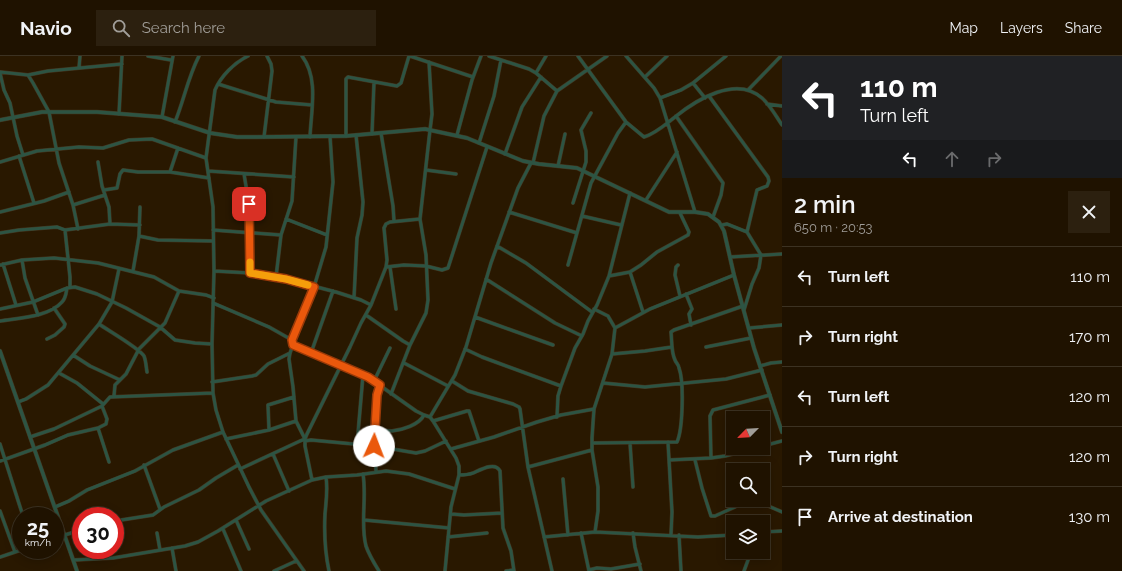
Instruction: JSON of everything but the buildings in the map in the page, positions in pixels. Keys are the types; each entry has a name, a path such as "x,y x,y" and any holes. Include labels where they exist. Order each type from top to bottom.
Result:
{"street":[{"path":"79,68 80,56"},
{"path":"119,114 122,56"},
{"path":"148,56 171,60"},
{"path":"162,117 171,60 173,56"},
{"path":"175,122 183,102 193,67 199,56"},
{"path":"248,56 226,73 215,90 206,158 212,207 214,241 214,303 212,344 213,393 216,410 223,432 258,505 304,571"},
{"path":"264,137 272,71 271,64 266,56"},
{"path":"302,56 308,66 312,84 310,137"},
{"path":"346,136 346,79 348,78 397,86 399,85 410,56 473,77"},
{"path":"457,135 473,77 481,56"},
{"path":"489,56 536,73 557,91"},
{"path":"536,73 546,56"},
{"path":"578,56 626,122 644,137 707,97 728,89 748,90 761,97 782,125"},
{"path":"430,416 452,381 465,349 486,279 509,212 518,188 532,163 544,116 557,91 606,56"},
{"path":"626,56 645,76 660,98 695,212"},
{"path":"645,76 667,56"},
{"path":"660,98 694,83 726,56"},
{"path":"748,90 781,56"},
{"path":"479,143 494,96 501,60"},
{"path":"392,394 410,345 426,313 428,289 420,219 432,114 429,62"},
{"path":"23,155 0,73 28,75 48,71 122,64"},
{"path":"28,75 49,112 59,163 73,205 78,229"},
{"path":"505,154 522,107 541,77"},
{"path":"372,134 374,82"},
{"path":"694,83 707,97 768,177 769,181 767,186 757,190 747,232"},
{"path":"218,84 233,90 276,102 312,105"},
{"path":"767,104 782,106"},
{"path":"0,120 42,112 97,112 162,117 210,133 238,137 346,136 418,129 430,130 457,135 532,163 571,167 583,171 669,212 695,212 708,214 722,225 751,338 782,432"},
{"path":"573,203 586,157 581,130 590,113"},
{"path":"676,116 723,183 721,195 713,217"},
{"path":"568,265 591,183 618,133 626,122"},
{"path":"381,133 393,206 394,221"},
{"path":"558,166 565,134"},
{"path":"354,298 357,233 362,215 363,202 356,135"},
{"path":"312,480 308,465 305,440 296,421 290,353 293,345 292,340 314,287 326,247 332,182 330,136"},
{"path":"276,278 281,235 292,201 296,137"},
{"path":"0,162 37,151 79,147 103,148 129,140 145,139 152,139 206,158"},
{"path":"386,267 404,265 426,266 442,270 448,268 487,147"},
{"path":"170,172 178,148"},
{"path":"646,200 676,152"},
{"path":"19,156 34,203"},
{"path":"98,162 102,186 109,207 110,224"},
{"path":"104,190 117,188 120,174 123,170 138,172 170,172 209,178"},
{"path":"426,170 456,174"},
{"path":"208,171 294,177"},
{"path":"244,174 249,204 250,273"},
{"path":"0,212 69,192"},
{"path":"557,417 558,396 561,386 575,348 582,336 609,276 630,194"},
{"path":"73,205 105,195"},
{"path":"132,272 139,236 140,207"},
{"path":"509,212 577,233"},
{"path":"609,276 630,272 657,252 689,234 680,213"},
{"path":"582,216 621,225"},
{"path":"286,219 327,235"},
{"path":"305,440 371,305 386,267 387,260 384,228 386,224 394,221 420,219"},
{"path":"0,233 57,227 65,230 78,229 110,224 140,226"},
{"path":"722,225 727,224 747,232 761,255 759,268 752,284 744,311"},
{"path":"0,321 38,315 54,308 63,301 70,277 65,230"},
{"path":"213,230 281,235"},
{"path":"139,236 158,240 214,241"},
{"path":"497,246 526,263 593,310 608,316 615,328 612,354 594,409 592,450 598,487 596,532"},
{"path":"730,257 782,254"},
{"path":"16,305 2,264 22,260 54,258 98,263 154,277 179,291 206,295 214,298"},
{"path":"22,260 38,315"},
{"path":"678,265 675,271 680,296"},
{"path":"390,267 396,309"},
{"path":"18,402 26,399 45,387 59,373 99,324 112,302 119,269"},
{"path":"214,271 250,273 286,279 333,291 371,305"},
{"path":"630,272 643,312"},
{"path":"615,328 643,312 734,275"},
{"path":"486,279 555,323 582,336"},
{"path":"0,309 33,302 68,288 75,287 97,294 126,308 160,327 175,340 212,344"},
{"path":"114,396 116,385 126,374 139,349 164,323 179,291"},
{"path":"311,353 333,291"},
{"path":"686,294 692,309 689,314 692,325"},
{"path":"214,303 269,327 292,340"},
{"path":"592,443 678,441 681,422 682,383 680,368 675,360 672,347 672,331 743,306"},
{"path":"47,339 55,335 64,327 65,324 54,308"},
{"path":"366,315 403,342 410,345"},
{"path":"475,317 553,345"},
{"path":"99,324 139,349 145,359 147,372"},
{"path":"749,328 782,325"},
{"path":"706,347 751,338"},
{"path":"293,345 364,375 424,415 430,416 434,421 451,449 459,466 459,475 450,514 445,571"},
{"path":"612,354 672,347"},
{"path":"374,381 390,348"},
{"path":"465,349 482,357 561,386"},
{"path":"0,351 2,363 18,402 55,507 69,501 87,490 135,470 173,450 223,432"},
{"path":"212,382 256,375 268,364 290,353"},
{"path":"73,356 120,380"},
{"path":"603,383 645,387 726,379 761,368 771,363 782,362"},
{"path":"404,363 448,386"},
{"path":"0,461 68,435 98,428 107,423 102,405 77,383 59,373"},
{"path":"357,444 364,375"},
{"path":"452,381 468,391 519,407 528,467 552,571"},
{"path":"376,472 374,446 377,395 380,385"},
{"path":"30,437 54,429 102,405 108,398 114,396 213,393"},
{"path":"711,458 710,416 713,410 770,395"},
{"path":"269,430 268,405 294,398"},
{"path":"451,449 557,417 594,409"},
{"path":"434,421 469,411 479,441"},
{"path":"375,429 390,431 399,430 418,422 424,415"},
{"path":"226,439 269,430 296,421"},
{"path":"98,428 109,462"},
{"path":"240,469 305,440 357,444 416,453 425,451 446,441"},
{"path":"770,444 782,441"},
{"path":"668,442 672,512 671,535"},
{"path":"630,443 633,487"},
{"path":"0,444 20,507"},
{"path":"528,467 592,450"},
{"path":"273,454 289,491"},
{"path":"669,460 695,460 729,455"},
{"path":"695,460 711,516 715,516 735,507"},
{"path":"144,465 160,509"},
{"path":"124,519 153,514 199,490 238,465"},
{"path":"459,475 467,475 490,467 496,466 499,468 503,528 511,550 513,571 506,571"},
{"path":"74,560 113,558 185,546 198,542 223,529 258,505 312,480 326,477 386,471 409,474 455,489"},
{"path":"363,474 365,493 364,531 366,544 369,553 379,571"},
{"path":"326,477 327,486 324,550 328,571"},
{"path":"563,479 568,535"},
{"path":"770,507 782,512"},
{"path":"0,511 12,544"},
{"path":"450,514 464,515 502,513"},
{"path":"236,520 249,549"},
{"path":"364,520 449,528"},
{"path":"223,529 236,556 241,571"},
{"path":"770,532 782,531"},
{"path":"72,532 64,534 77,571"},
{"path":"544,537 596,532 698,537 726,535"},
{"path":"157,533 160,550"},
{"path":"581,533 589,570 597,568 611,570 640,564"},
{"path":"633,533 635,547 642,571"},
{"path":"448,537 487,534"},
{"path":"678,535 681,571"},
{"path":"172,548 176,571"},
{"path":"0,557 12,553"},
{"path":"744,571 748,559"},
{"path":"274,571 296,561"}],"slow traffic":[{"path":"250,262 250,273 286,279 308,285"}],"route":[{"path":"249,204 250,273 286,279 314,287 292,340 293,345 368,377 380,385 377,393 374,446"}]}
